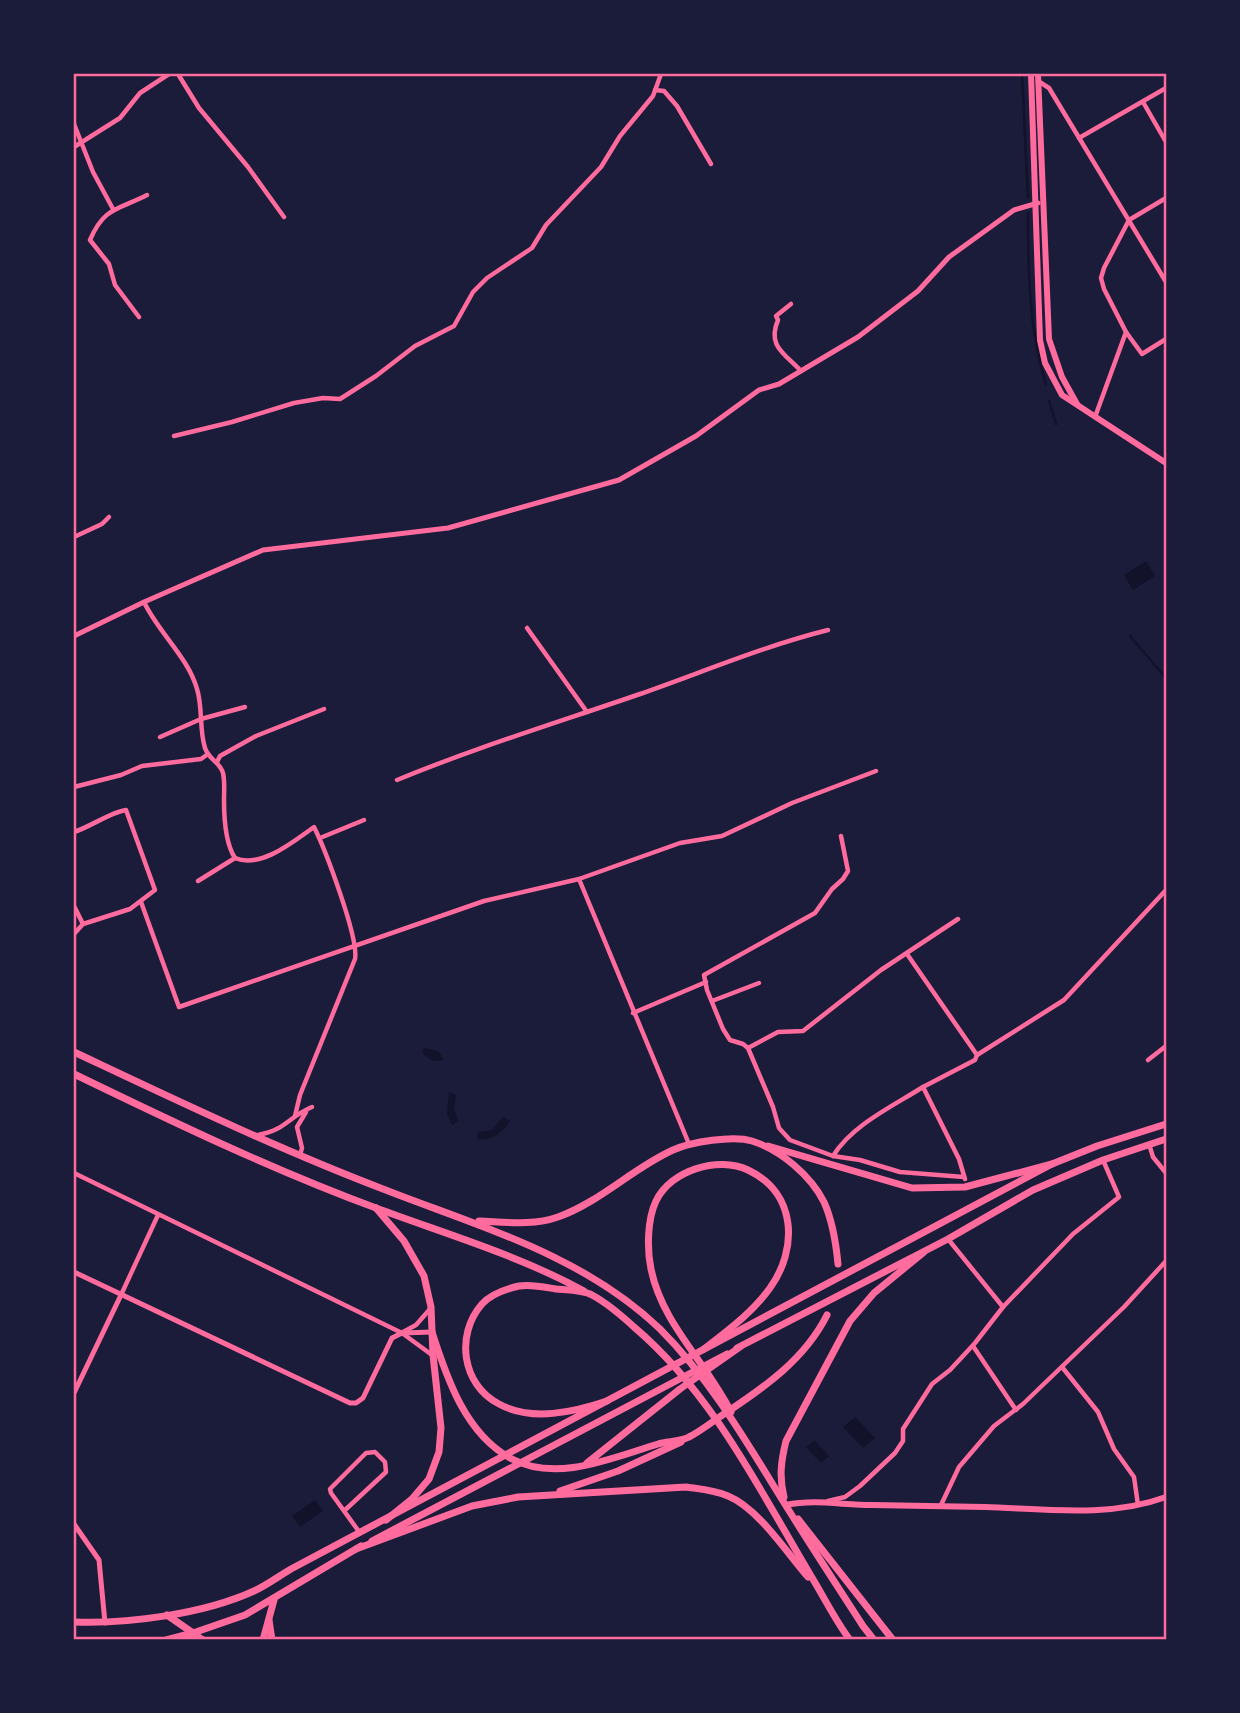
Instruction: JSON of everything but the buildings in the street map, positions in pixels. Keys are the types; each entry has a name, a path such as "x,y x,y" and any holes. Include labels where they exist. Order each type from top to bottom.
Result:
{"main road":[{"path":"1031,74 1049,339 1062,377 1080,408 1167,463"},
{"path":"1038,77 1038,203"},
{"path":"74,1052 253,1136 544,1251 600,1283 658,1328 681,1351 714,1393 874,1640"},
{"path":"74,1074 248,1156 375,1208 547,1270 591,1294 646,1337 702,1398 850,1640"},
{"path":"74,1622 105,1623 167,1615 254,1591 1052,1164 1097,1146 1167,1124"},
{"path":"471,1220 528,1223 556,1218 578,1208 652,1161 689,1144 730,1139 751,1141 912,1188 965,1187 1052,1164"},
{"path":"166,1640 245,1615 356,1549 924,1252 1033,1190 1103,1160 1167,1139"},
{"path":"751,1141 780,1156 811,1182 824,1203 835,1233 838,1264"},
{"path":"704,1349 763,1298 779,1271 789,1241 790,1225 775,1193 748,1170 729,1165 711,1164 680,1177 656,1200 649,1236 651,1268 663,1307 720,1390 745,1441"},
{"path":"375,1208 404,1241 424,1276 431,1307 441,1428 437,1462 421,1489 386,1520"},
{"path":"786,1505 780,1482 786,1441 850,1321 874,1293 924,1252"},
{"path":"591,1294 525,1285 495,1295 482,1304 469,1325 464,1349 470,1371 479,1389 498,1404 535,1413 579,1410 607,1401"},
{"path":"552,1494 618,1471 687,1439 758,1392 783,1371 806,1349 827,1315"},
{"path":"432,1332 465,1413 491,1446 515,1461 548,1469 584,1466 669,1441 687,1439"},
{"path":"584,1466 680,1389 740,1347"},
{"path":"356,1549 472,1506 552,1494 686,1487 710,1490 731,1497 756,1517 819,1590"},
{"path":"786,1505 827,1502 1082,1511 1138,1506 1167,1497"},
{"path":"791,1514 805,1525 893,1640"},
{"path":"263,1640 274,1599"},
{"path":"167,1615 204,1640"},
{"path":"268,1616 272,1640"}],"street":[{"path":"74,147 120,118 140,93 169,74"},
{"path":"178,74 199,108 284,217"},
{"path":"174,436 268,412 294,402 323,398 340,399 415,346 454,326 473,292 487,278 532,248 546,225 601,167 620,136 637,118 662,74"},
{"path":"1038,77 1049,88 1167,282"},
{"path":"1079,138 1167,88"},
{"path":"655,90 664,91 677,106 711,163"},
{"path":"1143,102 1167,142"},
{"path":"74,124 93,172 113,209"},
{"path":"139,317 115,285 109,264 90,240 98,222 113,209 147,195"},
{"path":"1167,198 1129,220 1101,278 1126,332 1142,354 1167,339"},
{"path":"74,636 263,550 448,527 619,480 696,436 760,390 779,384 858,337 918,291 949,257 1014,211 1038,203"},
{"path":"791,304 776,316 778,320 773,332 774,343 802,371"},
{"path":"1094,418 1126,332"},
{"path":"74,537 102,524 109,517"},
{"path":"144,602 192,676 198,692 208,754 223,770 226,823 230,847 235,858"},
{"path":"527,628 587,712"},
{"path":"397,780 461,754 799,637 828,630"},
{"path":"160,737 201,719 245,707"},
{"path":"217,762 220,756 256,736 324,709"},
{"path":"74,787 121,775 142,766 201,759 208,754"},
{"path":"141,902 179,1007 484,901 579,879 680,843 722,836 792,803 876,771"},
{"path":"74,832 126,810 155,890 130,909 83,924 74,934"},
{"path":"320,838 364,820"},
{"path":"198,881 235,858 252,861 263,858 314,827 320,838 356,946 355,959 300,1095 295,1116"},
{"path":"841,836 848,871 843,879 832,889 821,907 800,923 704,975 712,1001 730,1040 748,1048 779,1128 790,1140 833,1156 860,1160 900,1172 964,1177"},
{"path":"579,879 689,1144"},
{"path":"833,1156 840,1144 867,1124 923,1087 975,1060 977,1055 1064,1000 1167,890"},
{"path":"74,906 83,924"},
{"path":"748,1048 778,1032 803,1031 881,970 958,919"},
{"path":"907,954 977,1055"},
{"path":"633,1013 706,982"},
{"path":"712,1001 759,983"},
{"path":"1148,1060 1167,1046"},
{"path":"923,1087 959,1159 965,1187"},
{"path":"253,1136 275,1132 310,1108 297,1127 303,1148 300,1155"},
{"path":"1149,1144 1153,1157 1167,1173"},
{"path":"827,1502 845,1497 895,1453 902,1441 902,1429 932,1384 973,1346 1003,1307 1073,1234 1119,1197 1103,1160"},
{"path":"74,1174 402,1333 433,1355"},
{"path":"74,1393 158,1215"},
{"path":"948,1239 1003,1307"},
{"path":"941,1505 959,1467 994,1426 1016,1410 1062,1367 1167,1261"},
{"path":"74,1272 351,1404 361,1400 390,1341 395,1335 416,1325 431,1307"},
{"path":"402,1333 432,1332"},
{"path":"973,1346 1016,1410"},
{"path":"1062,1367 1098,1412 1114,1449 1134,1477 1138,1506"},
{"path":"344,1511 386,1472 385,1462 375,1452 368,1452 331,1486 331,1493 344,1511 360,1533"},
{"path":"74,1524 99,1560 105,1623"}],"shaded area":[{"path":"1146,561 1155,576 1133,590 1124,575"},
{"path":"424,1048 438,1052 443,1060 434,1061 429,1058 422,1052"},
{"path":"449,1092 456,1095 454,1108 458,1121 452,1125 447,1114"},
{"path":"503,1117 510,1121 500,1132 487,1139 477,1139 478,1132 492,1130"},
{"path":"855,1417 875,1438 863,1448 843,1427"},
{"path":"814,1440 829,1456 821,1463 806,1447"},
{"path":"315,1500 323,1511 300,1527 292,1516"}],"waterway":[{"path":"1022,74 1028,198"},
{"path":"1028,213 1033,322 1046,385"},
{"path":"1049,401 1056,424"},
{"path":"1130,636 1166,678"}]}
